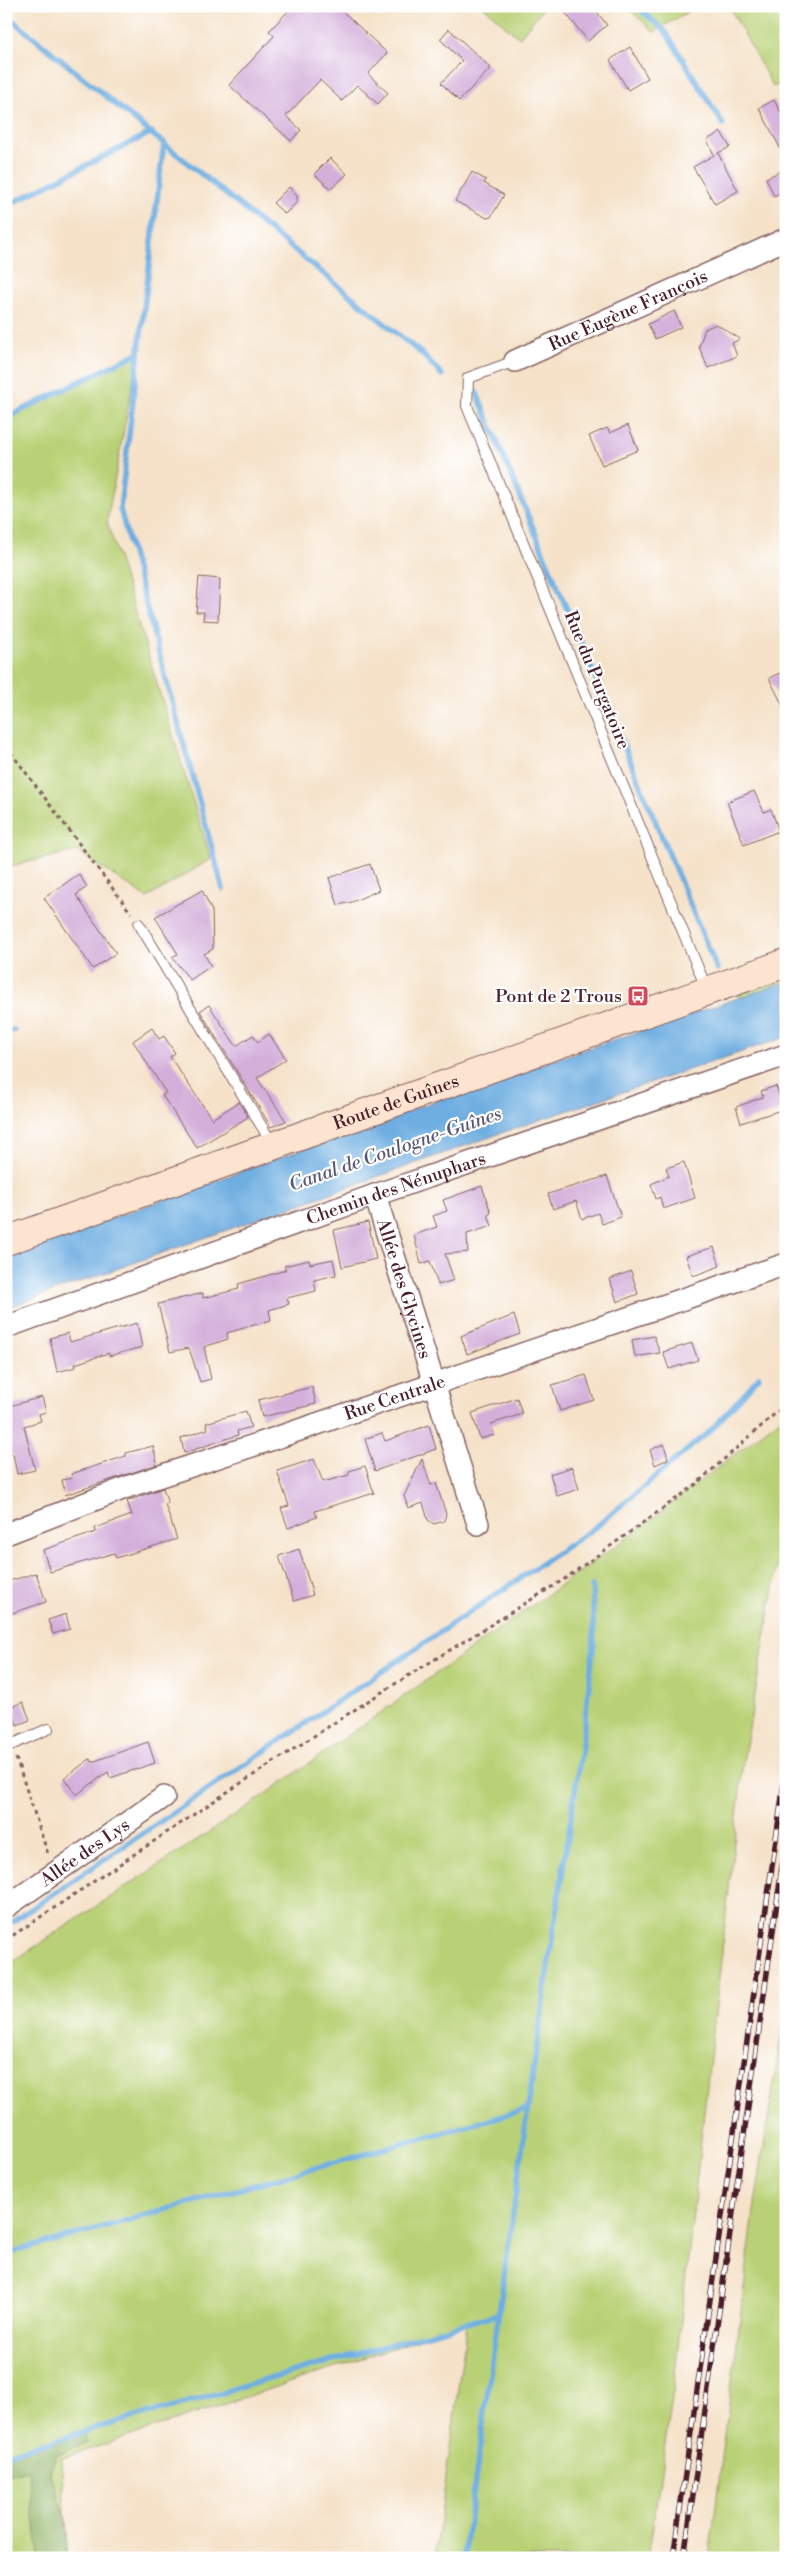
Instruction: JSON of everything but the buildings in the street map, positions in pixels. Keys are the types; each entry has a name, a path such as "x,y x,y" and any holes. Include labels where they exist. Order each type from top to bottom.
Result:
{"main road":[{"name":"Route de Guînes","path":"6,1241 786,964"}],"street":[{"name":"Rue Eugène François","path":"515,361 786,239"},
{"name":"Chemin des Nénuphars","path":"6,1327 375,1195 786,1055"},
{"name":"Allée des Glycines","path":"375,1195 478,1524"},
{"name":"Rue Centrale","path":"6,1534 130,1486 786,1264"},
{"name":"Allée des Lys","path":"6,1907 164,1798"}],"lane":[{"name":"Rue Eugène François","path":"468,378 515,361"},
{"name":"Rue du Purgatoire","path":"468,378 467,406 708,992"},
{"path":"138,924 273,1145"},
{"path":"9,1746 48,1729"}],"path":[{"path":"6,746 138,924"},
{"path":"6,1940 284,1755 563,1580 694,1486 786,1404"},
{"path":"9,1746 55,1873"}],"green space":[{"path":"483,6 545,6 519,38"},
{"path":"626,6 697,6 654,32"},
{"path":"729,6 786,6 786,81 773,87"},
{"path":"138,353 107,521 211,859 147,898 77,851 6,867 6,418"},
{"path":"786,974 786,982 738,999 741,990"},
{"path":"786,1414 786,1519 743,1762 673,2392 648,2558 435,2558 467,2323 61,2459 69,2558 6,2558 6,1966 256,1801 630,1536"},
{"path":"786,2017 786,2558 709,2558 755,2204 780,2042"},
{"path":"84,2432 87,2442 56,2456 50,2473 65,2515 69,2558 39,2558 28,2470 6,2475 6,2452"}],"water":[{"name":"Canal de Coulogne-Guînes","path":"786,982 786,1037 507,1131 6,1308 6,1257 479,1085"}],"waterway":[{"path":"636,6 665,31 723,124"},
{"path":"6,15 422,354 442,375"},
{"path":"6,206 152,132"},
{"path":"164,142 120,509 223,889"},
{"path":"6,418 138,353"},
{"path":"476,391 717,969"},
{"path":"6,1032 14,1030"},
{"path":"6,1926 597,1526 711,1430 759,1377"},
{"path":"464,2558 550,1953 581,1752 594,1643 592,1586"},
{"path":"6,2254 527,2109"},
{"path":"6,2454 498,2314"}],"railway":[{"path":"673,2558 786,1769"},
{"path":"684,2558 786,1839"}],"place":[{"name":"Pont de 2 Trous","path":"638,996"}]}
